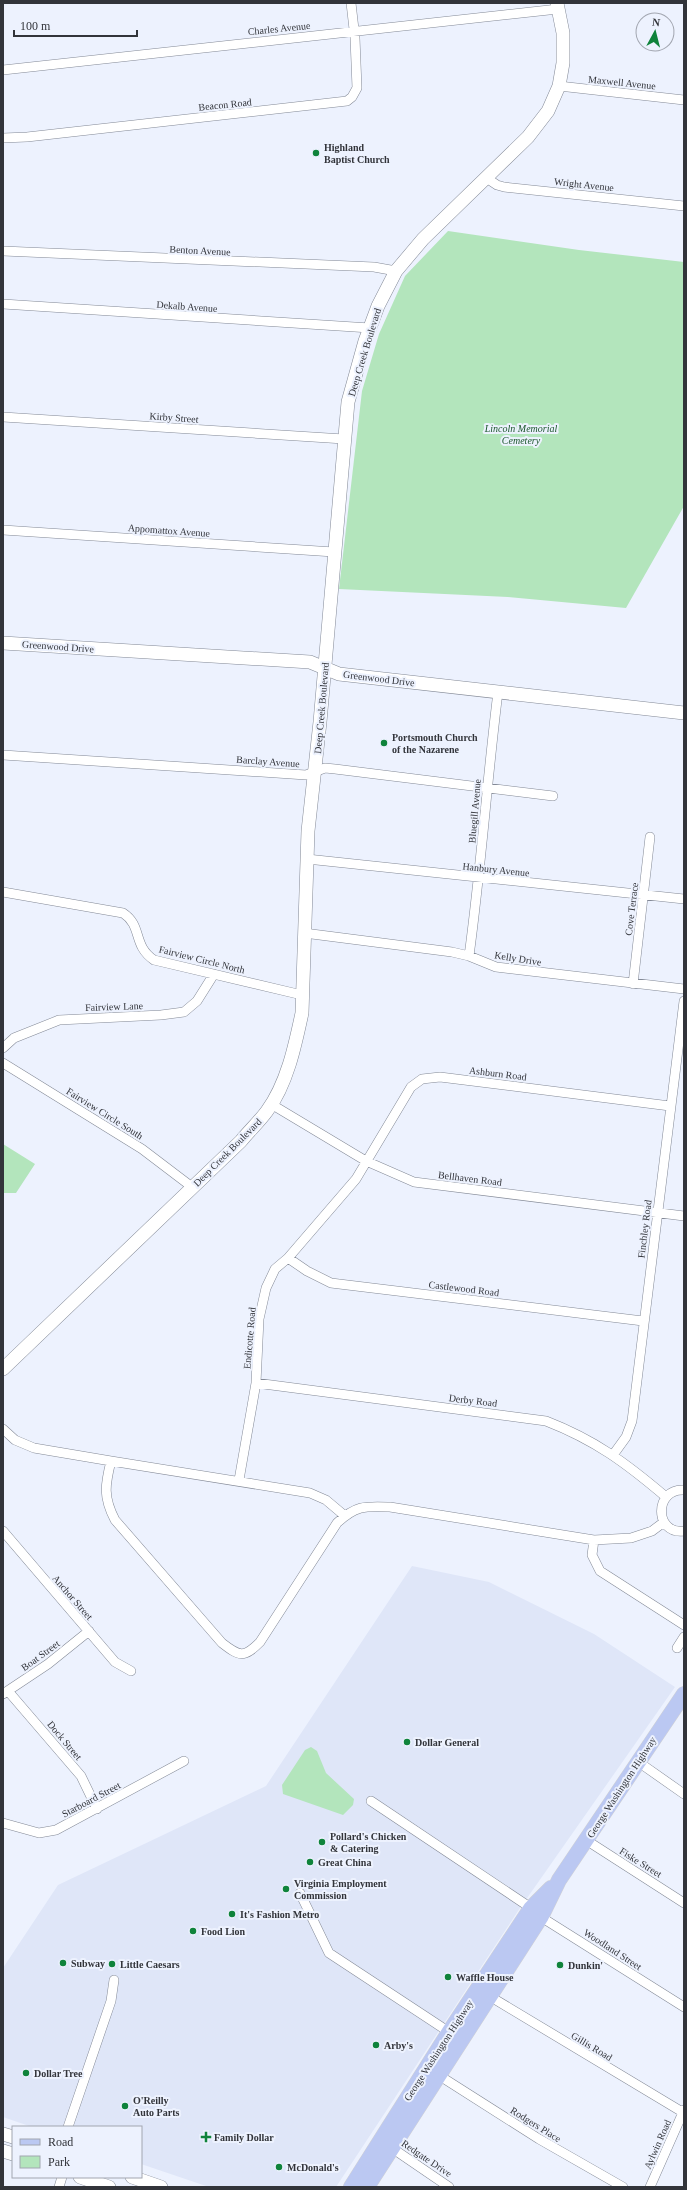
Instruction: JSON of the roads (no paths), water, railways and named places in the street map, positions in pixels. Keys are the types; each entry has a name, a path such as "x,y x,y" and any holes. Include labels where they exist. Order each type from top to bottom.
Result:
{"main road":[{"name":"George Washington Highway","path":"351,2187 449,2032 559,1880 637,1761 684,1694"},
{"name":"George Washington Highway","path":"367,2187 491,1997 536,1912"}],"street":[{"name":"Beacon Road","path":"3,138 28,137 347,101 352,97 357,88 351,3"},
{"name":"Charles Avenue","path":"3,70 354,31 557,6"},
{"name":"Deep Creek Boulevard","path":"3,1369 240,1141 272,1104 278,1093 297,1038 302,1013 307,859 348,402 370,328 386,288 396,272 422,239 528,137 541,122 559,86 564,48 557,6"},
{"name":"Maxwell Avenue","path":"559,86 684,100"},
{"name":"Wright Avenue","path":"485,177 497,186 684,206"},
{"name":"Benton Avenue","path":"3,251 374,267 396,272"},
{"name":"Dekalb Avenue","path":"3,304 370,328"},
{"name":"Kirby Street","path":"3,416 344,439"},
{"name":"Appomattox Avenue","path":"3,530 334,552"},
{"name":"Greenwood Drive","path":"3,643 310,662 339,674 684,713"},
{"name":"Bluegill Avenue","path":"469,956 480,878 487,786 498,692"},
{"name":"Barclay Avenue","path":"3,756 306,775 325,768 487,786 553,796"},
{"name":"Cove Terrace","path":"633,984 650,837"},
{"name":"Hanbury Avenue","path":"307,859 644,896 684,899"},
{"name":"Fairview Circle North","path":"3,892 123,913 132,921 140,946 147,955 165,963 302,995"},
{"name":"Kelly Drive","path":"304,933 452,952 469,956 496,967 684,989"},
{"name":"Fairview Lane","path":"3,1048 14,1038 59,1020 161,1015 184,1012 197,1002 214,974"},
{"name":"Finchley Road","path":"613,1455 626,1437 632,1421 643,1321 684,1001"},
{"name":"Fairview Circle South","path":"3,1063 142,1149 192,1187"},
{"name":"Ashburn Road","path":"366,1161 411,1087 422,1079 440,1077 670,1106"},
{"name":"Bellhaven Road","path":"272,1104 366,1161 414,1182 684,1216"},
{"name":"Endicotte Road","path":"239,1480 256,1383 259,1319 266,1288 275,1269 288,1258 351,1185 366,1161"},
{"name":"Castlewood Road","path":"288,1258 307,1271 330,1282 643,1321"},
{"name":"Derby Road","path":"256,1383 546,1421 572,1431 605,1449 666,1497"},
{"path":"3,1429 15,1440 34,1448 239,1480 310,1493 326,1500 345,1516"},
{"path":"111,1461 105,1483 107,1504 115,1520 222,1643 233,1652 242,1655 250,1653 260,1642 337,1523 345,1516 362,1506 390,1507 594,1540 631,1538 652,1532 664,1522"},
{"path":"684,1490 676,1491 666,1497 660,1509 664,1522 674,1530 684,1531"},
{"name":"Anchor Street","path":"3,1531 115,1662 131,1672"},
{"path":"594,1540 592,1555 600,1570 684,1625"},
{"name":"Boat Street","path":"6,1692 48,1664 89,1631"},
{"path":"677,1648 684,1637"},
{"name":"Dock Street","path":"6,1692 81,1776 97,1809"},
{"name":"Starboard Street","path":"3,1823 34,1832 56,1830 184,1761"},
{"path":"637,1761 684,1794"},
{"name":"Woodland Street","path":"371,1801 536,1912 684,2007"},
{"name":"Fiske Street","path":"586,1840 684,1903"},
{"path":"300,1893 329,1953 449,2032"},
{"path":"68,2126 111,2001 114,1980"},
{"name":"Gillis Road","path":"491,1997 684,2112"},
{"name":"Rodgers Place","path":"440,2076 539,2139 623,2187"},
{"name":"Aylwin Road","path":"650,2187 684,2112"},
{"name":"Redgate Drive","path":"392,2148 449,2187"},
{"path":"83,2178 109,2187"},
{"path":"135,2178 161,2187"}],"place":[{"name":"Highland Baptist Church","path":"316,153"},
{"name":"Portsmouth Church of the Nazarene","path":"384,743"},
{"name":"Dollar General","path":"407,1742"},
{"name":"Pollard's Chicken & Catering","path":"322,1842"},
{"name":"Great China","path":"310,1862"},
{"name":"Virginia Employment Commission","path":"286,1889"},
{"name":"It's Fashion Metro","path":"232,1914"},
{"name":"Food Lion","path":"193,1931"},
{"name":"Subway","path":"63,1963"},
{"name":"Little Caesars","path":"112,1964"},
{"name":"Dunkin'","path":"560,1965"},
{"name":"Waffle House","path":"448,1977"},
{"name":"Arby's","path":"376,2045"},
{"name":"Dollar Tree","path":"26,2073"},
{"name":"O'Reilly Auto Parts","path":"125,2106"},
{"name":"Family Dollar","path":"206,2137"},
{"name":"McDonald's","path":"279,2167"}],"park label":[{"name":"Lincoln Memorial Cemetery","path":"521,434"}]}
